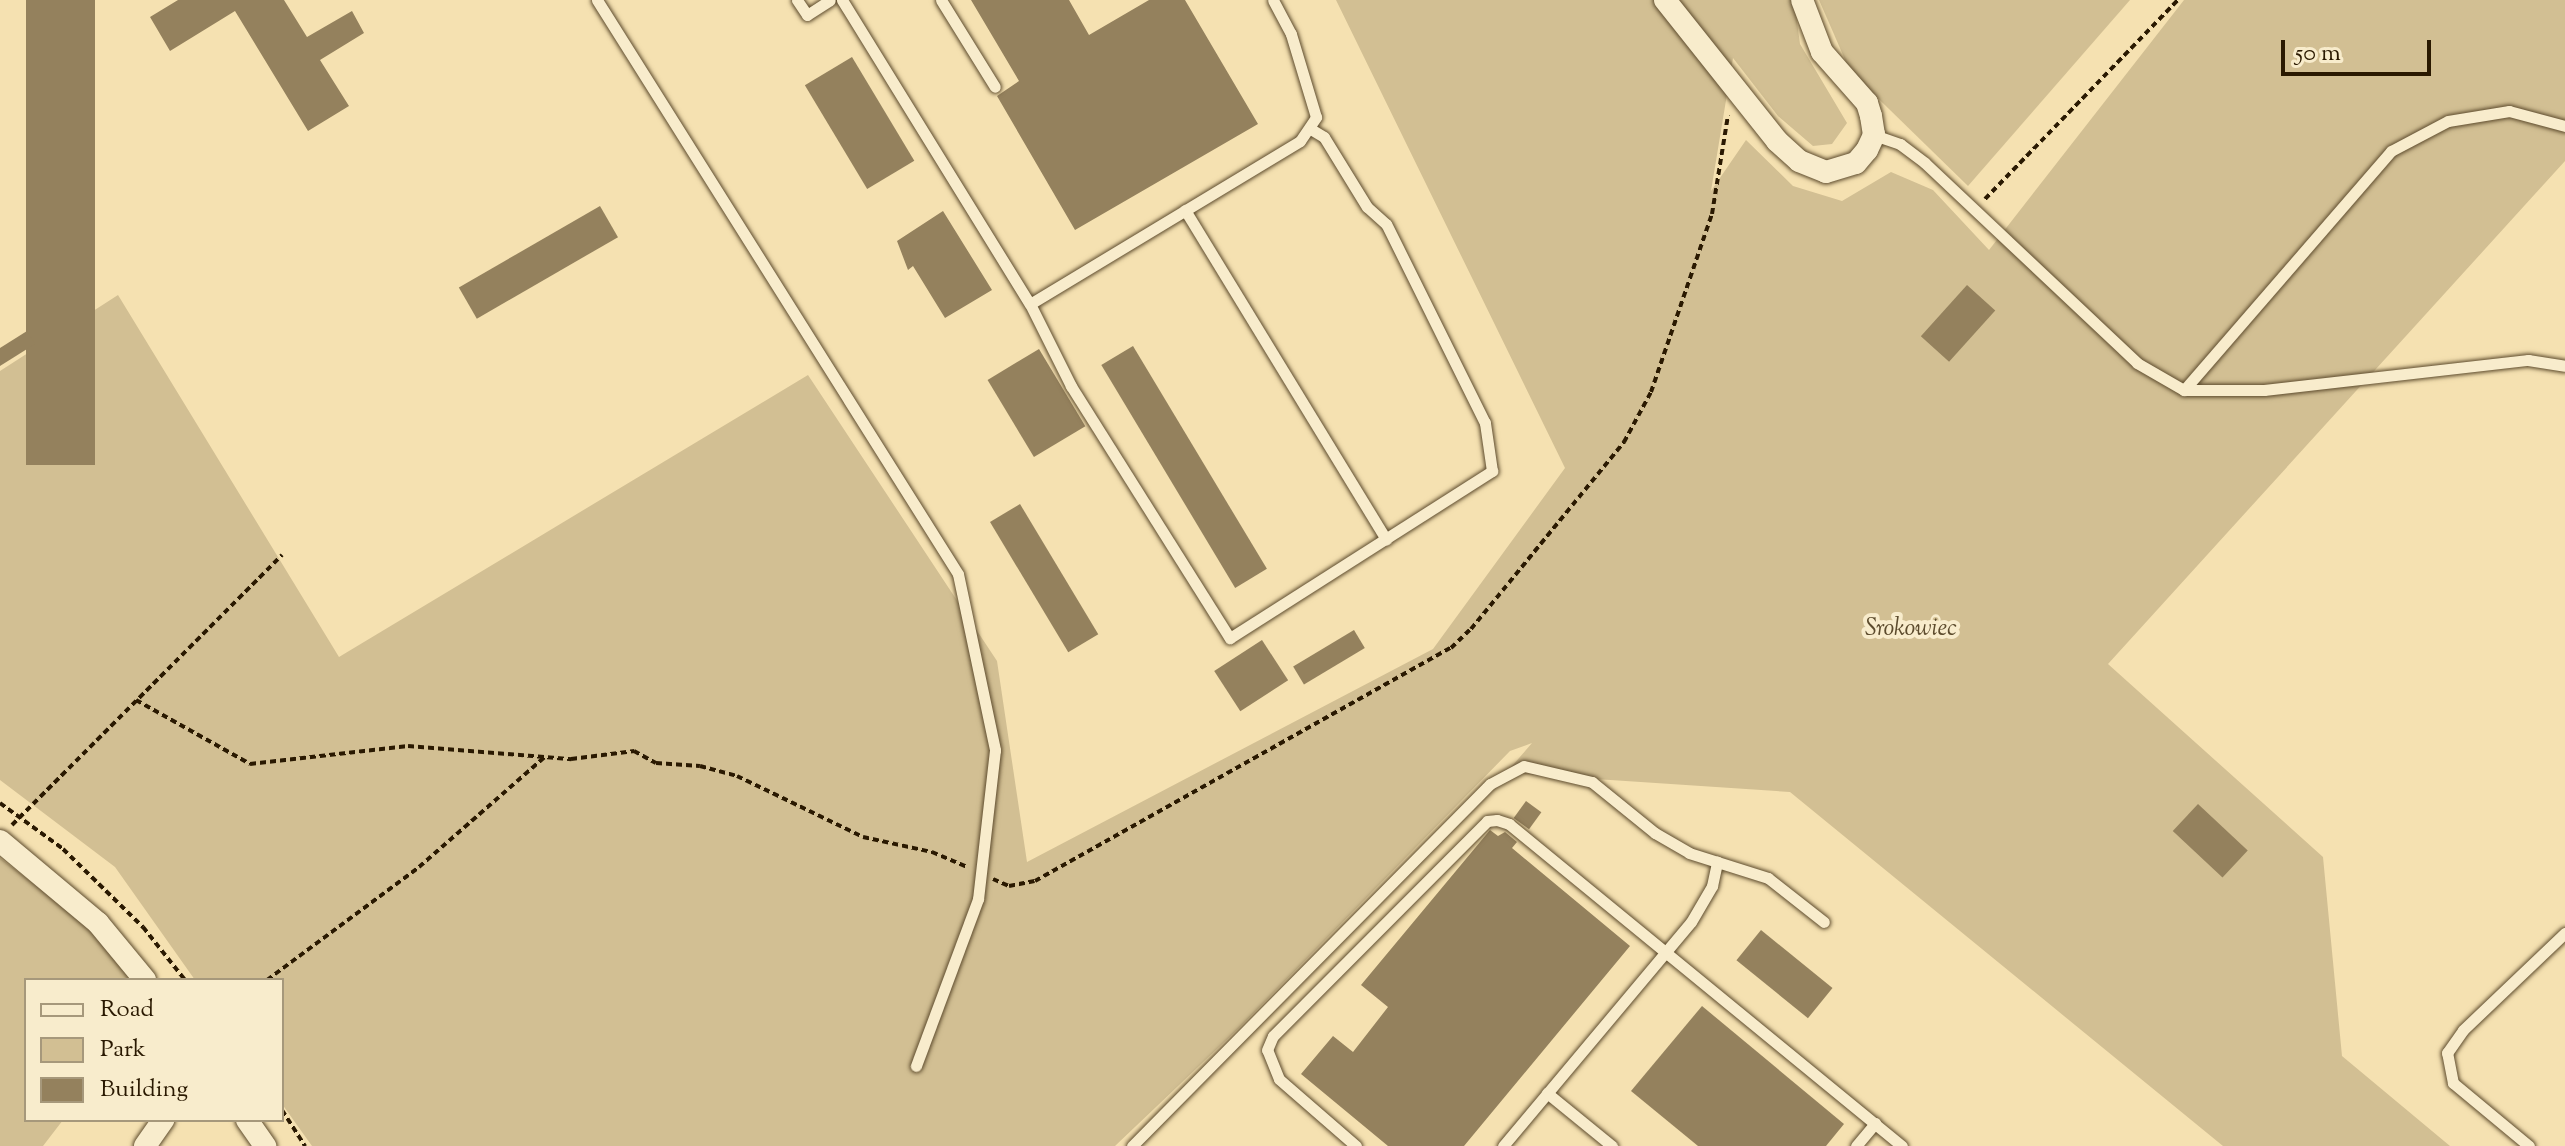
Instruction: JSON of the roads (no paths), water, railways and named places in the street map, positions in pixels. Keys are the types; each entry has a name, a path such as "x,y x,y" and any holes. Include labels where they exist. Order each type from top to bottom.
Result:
{"street":[{"path":"1665,0 1733,86 1799,161 1826,172 1856,163 1874,135 1867,103 1822,52 1802,0"},
{"path":"5,834 98,923 143,978"},
{"path":"145,1146 162,1122"},
{"path":"248,1122 265,1146"}],"lane":[{"path":"597,0 958,574 995,750 981,874 968,938 916,1066"},
{"path":"797,0 807,15 830,0"},
{"path":"842,0 1030,304 1071,386 1230,638 1492,471 1493,449 1386,224 1379,213 1367,207 1324,137 1309,128"},
{"path":"941,0 995,87"},
{"path":"1030,304 1300,141 1316,117 1291,34 1273,0"},
{"path":"2184,390 2391,151 2448,121 2509,111 2565,126"},
{"path":"1874,135 1900,144 1925,163 2137,363 2184,390 2264,390 2528,360 2565,366"},
{"path":"1185,210 1386,539"},
{"path":"1132,1146 1506,773 1524,766 1546,768 1592,782 1655,833 1717,862 1768,878 1824,922"},
{"path":"1356,1146 1279,1079 1267,1050 1273,1036 1487,821 1509,824 1902,1146"},
{"path":"1503,1146 1666,952 1712,886 1717,862"},
{"path":"2529,1146 2453,1083 2447,1053 2463,1030 2565,933"},
{"path":"1547,1093 1612,1146"},
{"path":"1856,1146 1875,1123"}],"park label":[{"name":"Srokowiec","path":"1911,630"}]}
